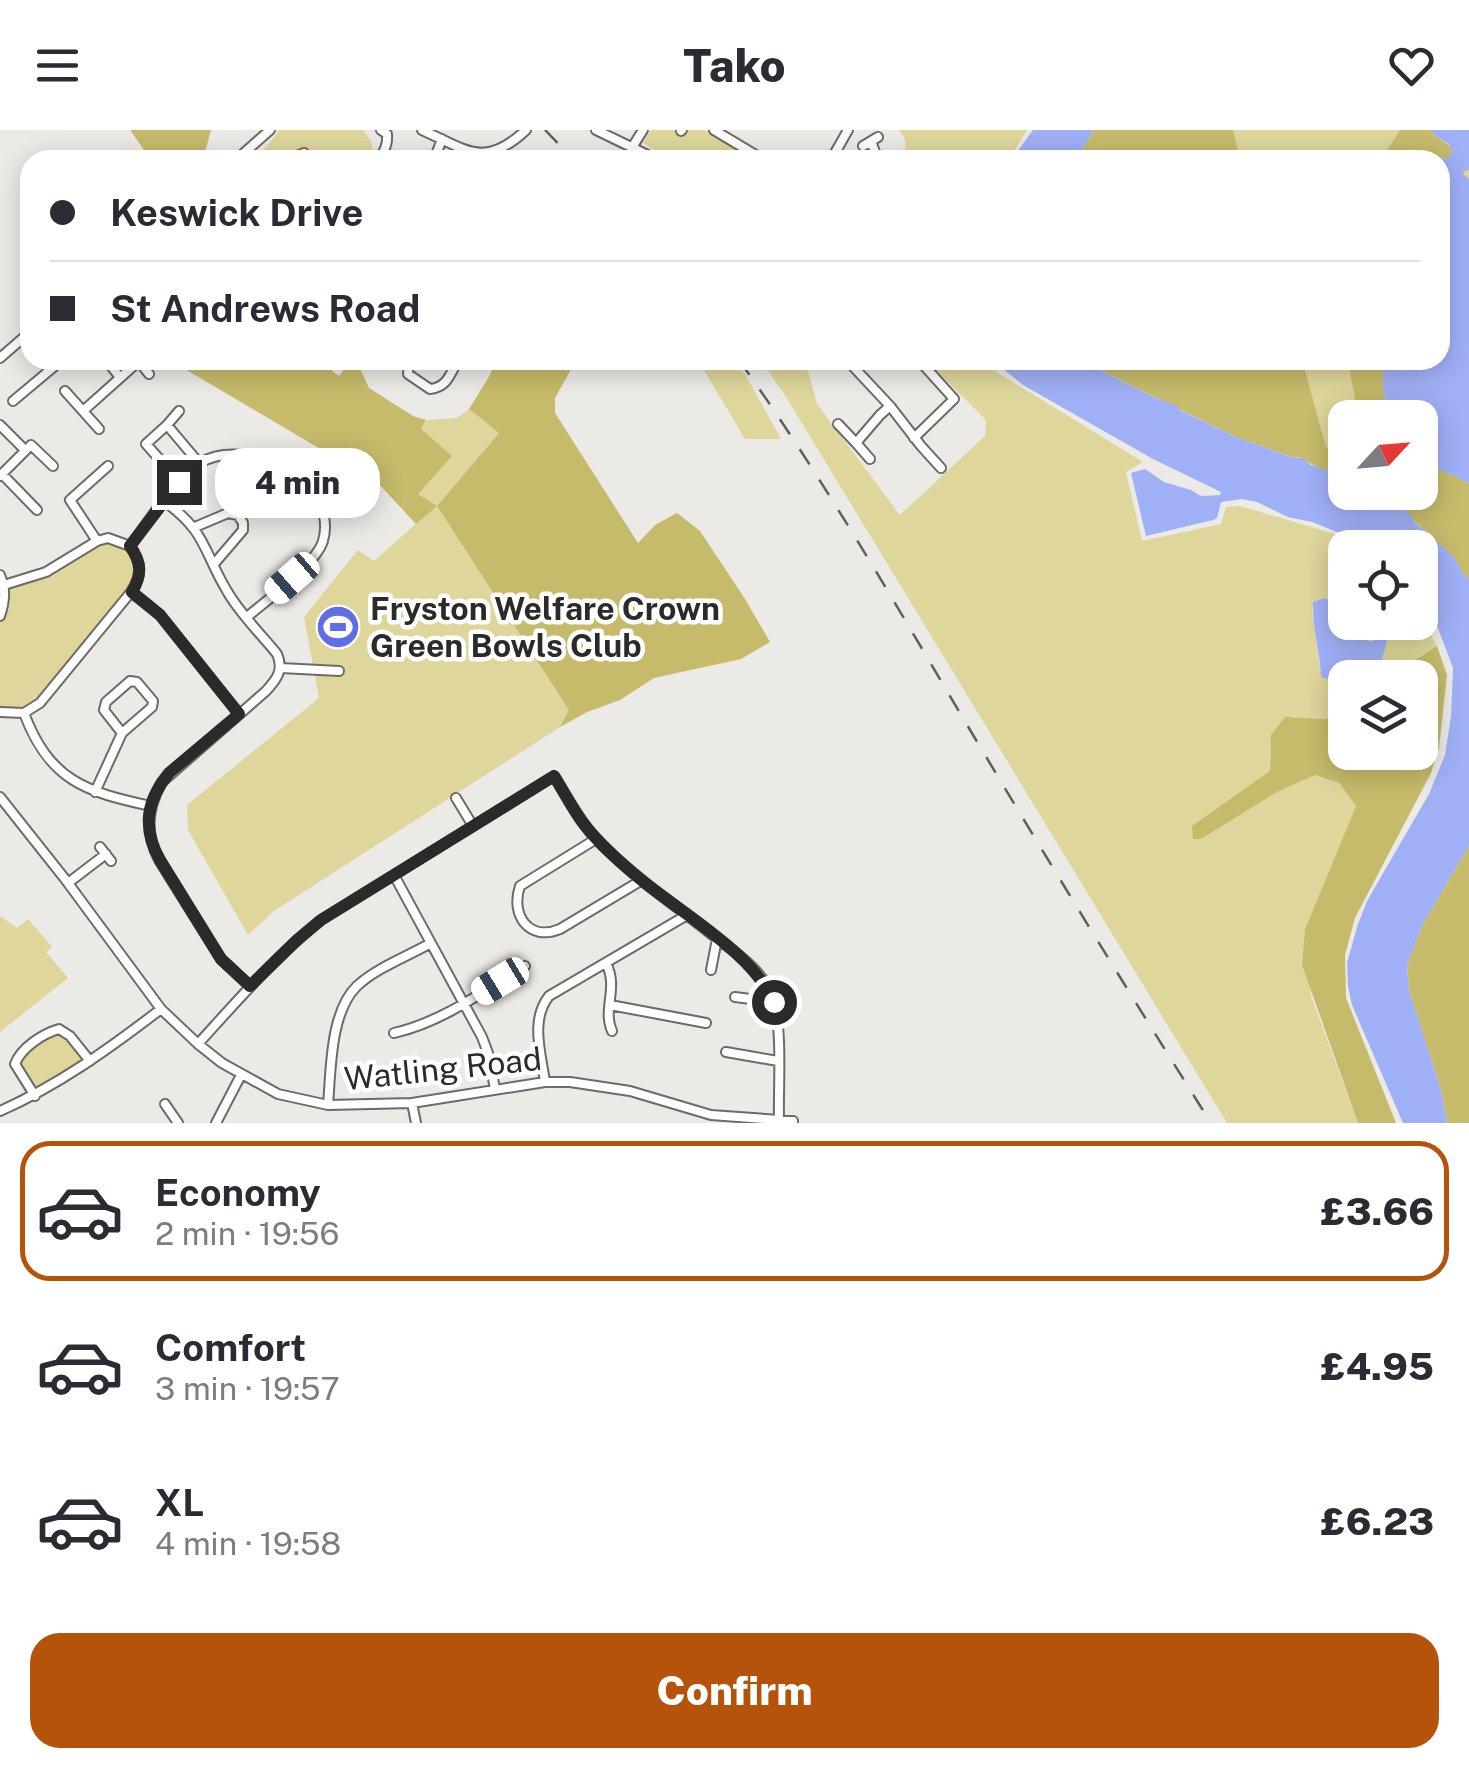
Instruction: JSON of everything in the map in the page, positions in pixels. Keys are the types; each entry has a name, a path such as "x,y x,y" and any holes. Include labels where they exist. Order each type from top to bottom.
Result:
{"street":[{"path":"247,150 270,130"},
{"path":"422,130 468,150"},
{"path":"495,150 526,130"},
{"path":"596,130 639,150"},
{"path":"612,130 631,146"},
{"path":"631,146 643,130"},
{"path":"714,130 747,150"},
{"path":"438,150 442,139"},
{"path":"862,146 874,139 876,150"},
{"path":"0,358 20,341"},
{"path":"13,401 27,396 52,370"},
{"path":"114,370 119,376"},
{"path":"83,411 126,370"},
{"path":"146,370 149,374"},
{"path":"408,370 408,374 430,389 446,383 453,370"},
{"path":"856,370 941,469"},
{"path":"914,438 954,399 928,370"},
{"path":"65,391 98,430"},
{"path":"856,443 890,406"},
{"path":"179,411 146,444 179,482"},
{"path":"838,424 870,459"},
{"path":"0,425 52,466"},
{"path":"167,425 200,462"},
{"path":"28,448 1,475 37,510"},
{"path":"130,546 179,482 200,462 242,452 300,477 313,490 322,508 322,544 314,558 247,617"},
{"path":"95,463 105,468 70,500 97,541"},
{"path":"164,501 195,527 226,590 277,654 281,668 266,691 169,773 155,794 148,817 150,844 221,959 250,986"},
{"path":"195,527 228,512 238,515 243,523 243,530 214,564"},
{"path":"0,712 24,713 40,702 132,592 139,580 140,564 130,546 108,538 46,572 4,585"},
{"path":"0,575 4,585 0,616"},
{"path":"132,592 160,615 239,714"},
{"path":"281,668 339,671"},
{"path":"96,792 122,733 152,708 153,701 137,682 130,681 106,702 104,710 122,733"},
{"path":"24,713 41,750 64,774 96,792 151,806"},
{"path":"198,1044 250,986 321,920 554,776 596,839 759,975 774,1002 779,1122"},
{"name":"Watling Road","path":"0,797 162,1008 198,1044 241,1075 278,1094 328,1106 412,1104 495,1088 570,1082 630,1091 711,1115 792,1122"},
{"path":"456,798 473,826"},
{"path":"596,839 520,886 517,908 528,928 538,933 560,929 642,880"},
{"path":"68,883 105,854"},
{"path":"394,876 488,1053 495,1088"},
{"path":"545,1082 538,1025 542,1006 550,996 687,915"},
{"path":"711,970 717,939"},
{"path":"328,1106 332,1055 347,998 359,984 431,943"},
{"path":"606,963 613,984 608,1021 612,1031"},
{"path":"394,1032 426,1024 525,966"},
{"path":"735,997 774,1002"},
{"path":"610,1006 706,1023"},
{"path":"0,1111 36,1096 90,1062 162,1008"},
{"path":"36,1096 15,1064 18,1055 47,1033 59,1029 70,1036 90,1062"},
{"path":"726,1052 778,1061"},
{"path":"216,1123 241,1075"},
{"path":"166,1104 178,1123"},
{"path":"412,1104 416,1123"}],"shaded area":[{"path":"130,130 211,130 206,150 144,150"},
{"path":"280,130 363,130 373,150 263,150"},
{"path":"651,130 705,130 741,150 655,150 643,143"},
{"path":"899,130 1027,130 1015,150 906,150"},
{"path":"1094,130 1469,130 1469,579 1438,549 1438,530 1418,530 1397,510 1438,510 1438,400 1328,400 1328,470 1102,370 1450,370 1450,150 1082,150"},
{"path":"1094,130 1233,130 1238,150 1082,150"},
{"path":"1400,130 1431,130 1451,147 1451,157 1450,150 1387,150"},
{"path":"187,370 331,370 339,376 344,370 361,370 369,388 426,420 421,429 452,456 418,494 437,506 416,524 378,483"},
{"path":"492,370 571,370 555,398 555,413 638,543 655,525 677,513 700,531 770,642 741,659 654,678 620,700 560,727 569,710 437,506 499,433 469,409"},
{"path":"704,370 742,370 781,439 745,439"},
{"path":"767,370 808,370 817,404 900,515 985,436 986,420 936,370 994,370 1143,462 1126,472 1142,541 1221,524 1226,507 1240,506 1328,532 1328,599 1312,608 1321,676 1328,679 1328,718 1285,717 1274,735 1270,753 1277,792 1315,775 1339,783 1356,806 1305,929 1311,996 1358,1123 1227,1123"},
{"path":"1099,370 1305,370 1328,448 1328,472 1236,437"},
{"path":"1350,370 1383,370 1385,400 1355,400"},
{"path":"469,409 499,433 437,506 570,710 560,727 274,911 248,935 188,830 187,805 319,698 304,617 358,550 374,561 436,506 418,495 421,429 426,420 457,418"},
{"path":"1438,470 1469,484 1469,579 1438,543 1438,530 1425,530 1401,510 1438,510"},
{"path":"97,541 119,541 136,555 139,580 31,709 0,712 0,616 4,585 24,581"},
{"path":"1368,640 1434,640 1437,646 1416,660 1379,660"},
{"path":"1437,646 1447,675 1438,751 1438,660 1416,660"},
{"path":"1285,717 1326,719 1328,770 1432,770 1355,918 1345,955 1346,998 1396,1123 1358,1123 1302,965 1305,929 1356,806 1339,783 1315,775 1277,792 1201,839 1193,839 1192,826 1270,771 1271,735"},
{"path":"1469,846 1469,1123 1447,1123 1441,1090 1409,990 1407,965 1423,924"},
{"path":"0,916 17,928 28,919 52,947 46,952 68,978 0,1032"},
{"path":"59,1029 90,1061 35,1096 18,1072 18,1055"}],"water":[{"path":"1033,130 1094,130 1082,150 1018,150"},
{"path":"1431,130 1469,130 1469,170 1463,174 1469,179 1469,484 1438,470 1438,400 1385,400 1383,388 1383,370 1450,370 1449,144"},
{"path":"1004,370 1099,370 1236,437 1303,458 1328,471 1328,510 1405,510 1424,530 1332,530 1242,499 1221,502 1213,520 1146,536 1131,473 1145,469 1164,482 1201,496 1221,492 1153,459 1023,385"},
{"path":"1438,543 1469,579 1469,846 1423,924 1407,965 1409,990 1441,1090 1447,1123 1403,1123 1352,1005 1347,963 1367,901 1429,794 1445,755 1453,668 1438,628"},
{"path":"1328,599 1328,640 1386,640 1382,660 1328,660 1328,679 1321,677 1313,602"}],"railway":[{"path":"545,130 564,150"},
{"path":"746,370 832,500 1211,1123"}],"place":[{"name":"Fryston Welfare Crown Green Bowls Club","path":"338,627"}],"route":[{"path":"179,482 130,546 140,564 139,580 132,592 160,615 239,714 169,773 155,794 148,830 150,844 197,923 221,959 250,986 321,920 554,776 596,839 741,958 759,975 774,1002"}]}
